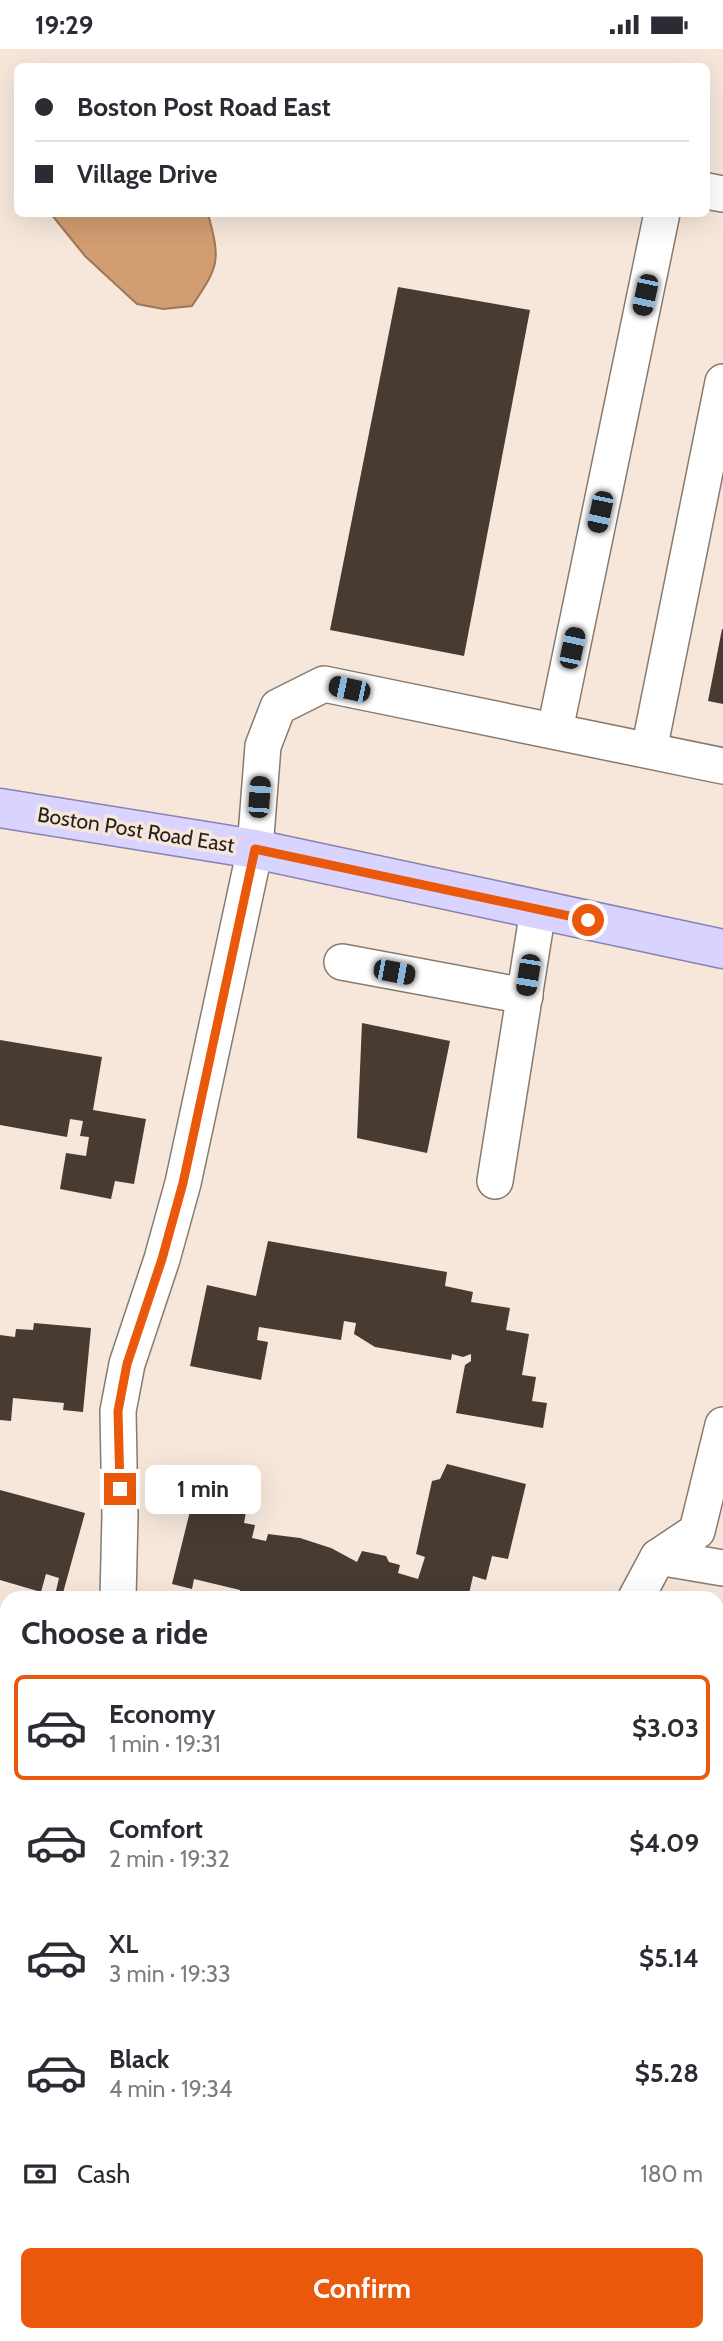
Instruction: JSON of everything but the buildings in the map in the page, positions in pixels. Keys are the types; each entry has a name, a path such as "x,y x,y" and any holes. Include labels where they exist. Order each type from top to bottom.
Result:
{"main road":[{"name":"Boston Post Road East","path":"0,808 255,849 723,949"}],"street":[{"path":"555,730 661,217"},
{"path":"649,750 712,492 723,382"},
{"path":"118,1591 118,1411 127,1364 162,1259 183,1183 255,849 262,746 278,707 324,684 723,766"},
{"path":"495,1181 538,910"},
{"path":"342,962 524,996"},
{"path":"640,1591 658,1557 697,1531 723,1425"},
{"path":"658,1557 723,1568"}],"shaded area":[{"path":"53,217 209,217 216,253 208,281 192,306 163,309 137,304 85,256"}],"route":[{"path":"120,1489 118,1411 127,1364 162,1259 183,1183 255,849 588,920"}]}
